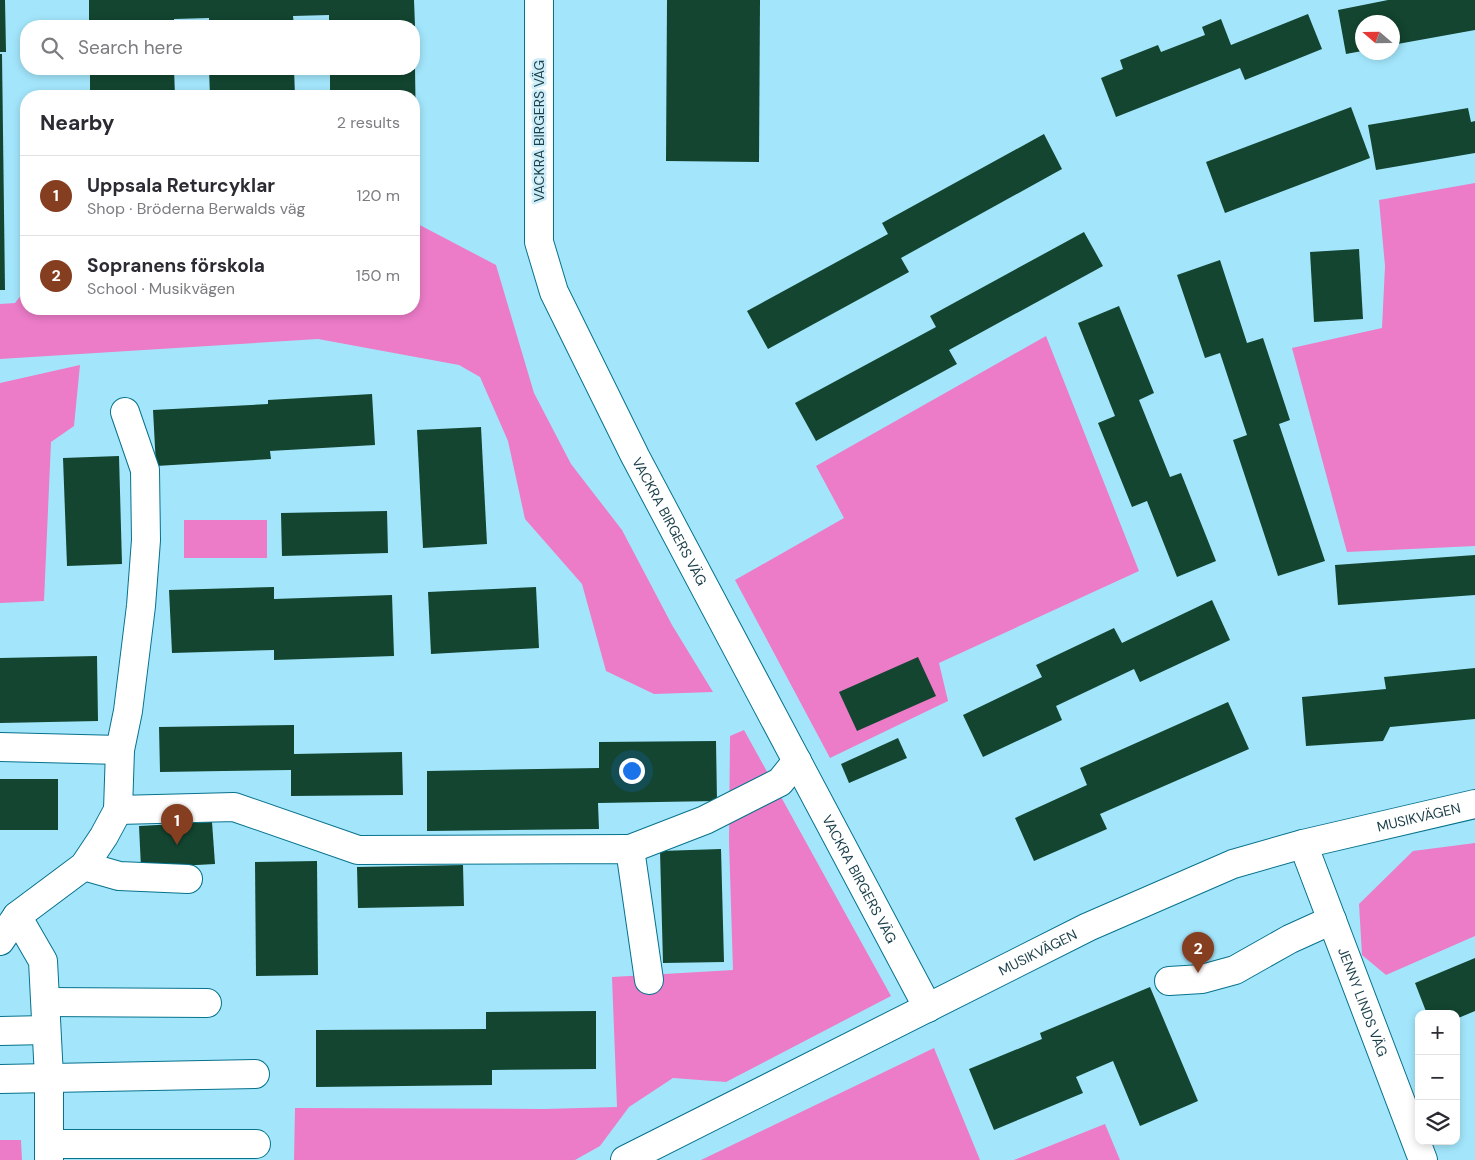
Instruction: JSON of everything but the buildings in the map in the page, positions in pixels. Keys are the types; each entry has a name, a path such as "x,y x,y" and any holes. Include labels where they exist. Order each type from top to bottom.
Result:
{"street":[{"name":"VACKRA BIRGERS VÄG","path":"539,0 539,242 554,292 635,456 928,1008"},
{"path":"0,941 8,914 84,866 104,836 118,810 120,750 128,711 140,616 146,540 144,470 125,412"},
{"path":"0,748 120,750"},
{"path":"118,810 234,807 358,850 630,849 705,820 780,782 797,761"},
{"name":"MUSIKVÄGEN","path":"625,1160 1088,927 1233,864 1303,844 1475,804"},
{"name":"JENNY LINDS VÄG","path":"1303,844 1423,1160"},
{"path":"630,849 649,980"},
{"path":"84,866 119,876 188,878"},
{"path":"8,914 43,961 46,1002 49,1152 256,1144"},
{"path":"1169,980 1202,979 1235,970 1242,959 1332,920"},
{"path":"46,1002 207,1003"},
{"path":"0,1031 46,1030"},
{"path":"0,1079 255,1074"}],"shaded area":[{"path":"1475,183 1475,546 1347,552 1292,348 1382,328 1385,266 1379,200"},
{"path":"420,225 496,265 534,393 571,464 622,530 672,625 713,692 654,694 606,671 582,584 525,519 508,441 480,377 459,365 318,339 0,359 0,304 15,303 20,297 20,315 420,315"},
{"path":"1046,336 1139,571 939,663 948,701 830,758 735,580 844,518 816,466"},
{"path":"80,365 74,426 51,442 44,601 0,603 0,383"},
{"path":"184,520 267,520 267,558 184,558"},
{"path":"744,730 891,996 726,1082 673,1078 629,1107 600,1146 575,1160 294,1160 295,1108 544,1109 617,1107 612,977 733,970 729,841 730,736"},
{"path":"1475,843 1475,936 1386,975 1362,955 1359,904 1413,851"},
{"path":"934,1048 980,1160 701,1160"},
{"path":"1105,1124 1120,1160 1014,1160"},
{"path":"0,1140 21,1140 22,1160 0,1160"}],"place":[{"name":"Uppsala Returcyklar","path":"177,845"},
{"name":"Sopranens förskola","path":"1198,973"}]}
